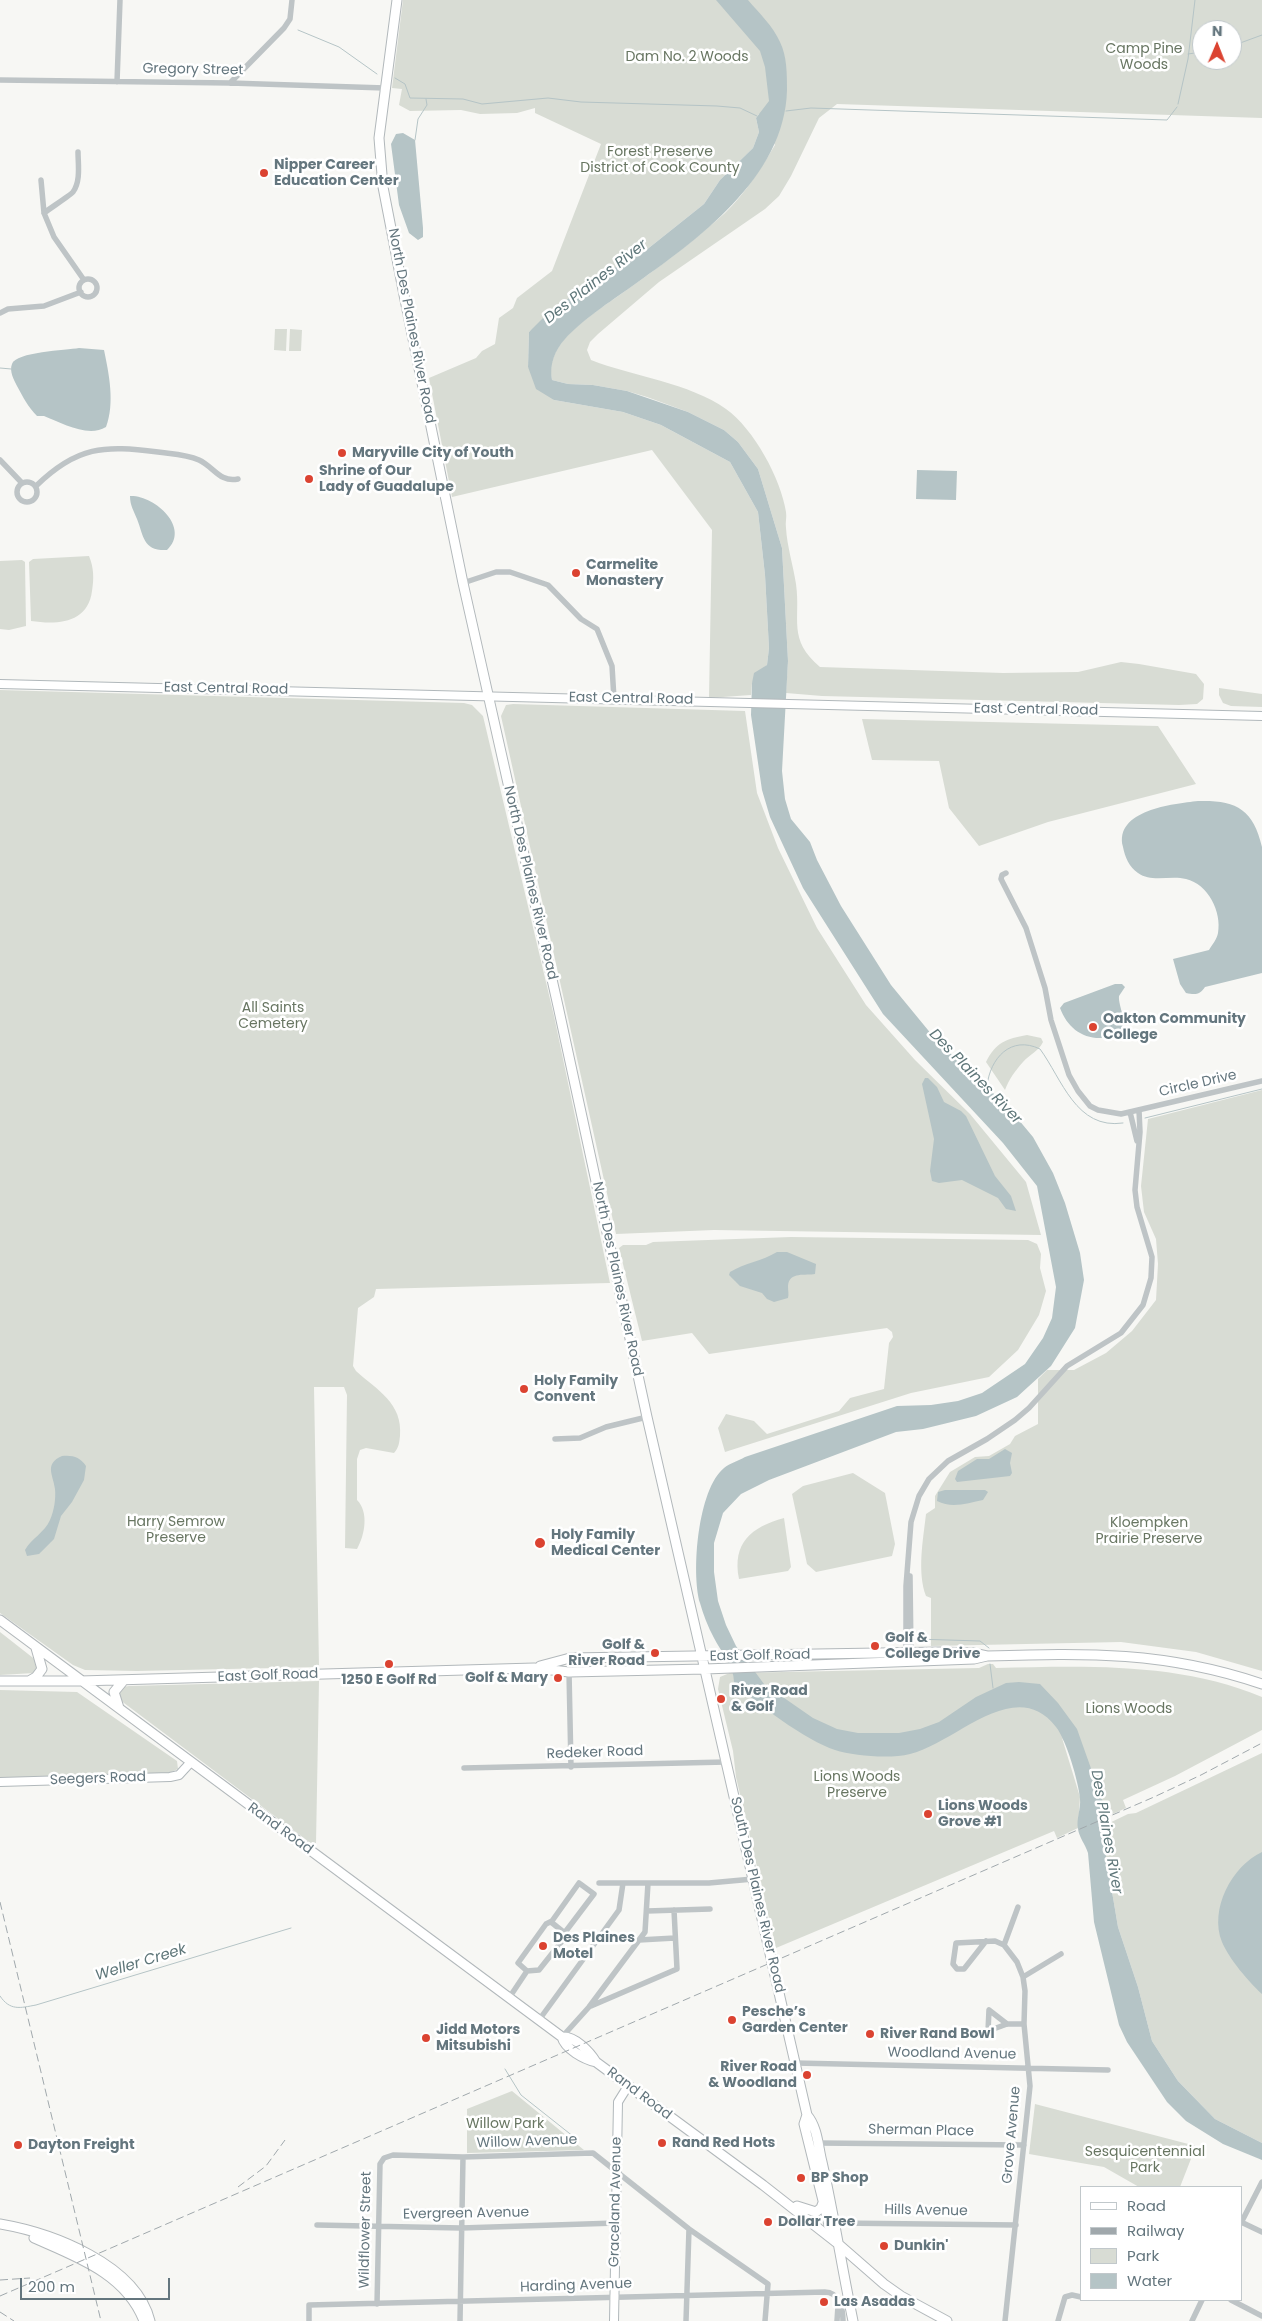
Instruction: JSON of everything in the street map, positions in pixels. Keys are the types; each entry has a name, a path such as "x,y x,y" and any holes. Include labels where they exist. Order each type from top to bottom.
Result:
{"main road":[{"name":"North Des Plaines River Road","path":"397,0 379,138 383,187 463,582 558,1006 647,1417 726,1762"},
{"name":"East Central Road","path":"0,684 1262,716"},
{"name":"Rand Road","path":"0,1620 190,1763 510,1998 562,2037 564,2043 587,2060 596,2062 784,2201 901,2296 947,2321"},
{"path":"28,1682 36,1677 42,1669 36,1648"},
{"name":"East Golf Road","path":"534,1668 570,1658 723,1657 909,1652 973,1653 987,1656"},
{"name":"East Golf Road","path":"1,1682 534,1668 569,1672 705,1670 974,1659 987,1656 1084,1654 1153,1658 1217,1670 1262,1684"},
{"path":"120,1711 114,1692 124,1680"},
{"name":"South Des Plaines River Road","path":"726,1762 807,2115 813,2122 818,2143 836,2223 837,2243 854,2321"},
{"name":"Seegers Road","path":"0,1782 170,1777 179,1775 190,1763"},
{"name":"Graceland Avenue","path":"614,2321 618,2102 628,2086"},
{"name":"South Des Plaines River Road","path":"807,2115 804,2124 829,2225 837,2243"},
{"path":"784,2201 807,2211 816,2212 821,2208 824,2200"},
{"path":"0,2224 32,2231 55,2240 114,2270 126,2280 137,2294 150,2321"},
{"path":"0,2230 31,2236 100,2269 123,2287 134,2300 144,2321"}],"street":[{"path":"118,82 120,0"},
{"path":"230,83 284,28 290,19 292,0"},
{"name":"Gregory Street","path":"0,80 230,83 385,88"},
{"path":"44,213 59,200 73,193 78,181 78,152"},
{"path":"0,313 8,309 44,306 80,292 89,296 96,290 94,281 84,280 54,237 44,213 41,180"},
{"path":"80,292 80,285 84,280"},
{"path":"36,486 71,458 104,448 187,455 206,463 225,479 238,480"},
{"path":"0,460 22,483"},
{"path":"28,482 36,486 37,496 32,501 26,502 18,496 18,489 22,483 28,482"},
{"path":"463,582 496,572 510,572 548,585 581,619 597,629 612,666 614,699"},
{"name":"Circle Drive","path":"1006,873 1002,875 1001,879 1026,928 1045,988 1050,1020 1070,1075 1078,1091 1090,1106 1098,1110 1121,1114 1262,1081"},
{"path":"909,1662 911,1522 919,1496 934,1473 948,1461 1001,1431 1015,1420 1029,1408 1067,1366 1121,1333 1133,1321 1142,1305 1151,1278 1152,1257 1137,1207 1135,1190 1139,1110"},
{"path":"1130,1112 1138,1144"},
{"path":"555,1439 580,1438 606,1427 647,1417"},
{"path":"569,1672 571,1767"},
{"name":"Redeker Road","path":"464,1768 726,1762"},
{"path":"599,1883 709,1882 753,1878"},
{"path":"580,1883 594,1894 538,1970 527,1971 518,1964 546,1924 551,1922 580,1883"},
{"path":"539,2020 619,1910 623,1883"},
{"path":"562,2037 589,2007 644,1932 648,1883"},
{"path":"986,1941 964,1969 954,1968 956,1943 986,1941 995,1941 1004,1945 1018,1907"},
{"path":"589,2007 677,1969 674,1910"},
{"path":"647,1911 710,1910"},
{"path":"551,1922 566,1934"},
{"path":"639,1940 675,1938"},
{"name":"Grove Avenue","path":"1004,1945 1017,1962 1023,1977 1025,1991 1024,2024 1030,2086 1005,2321"},
{"path":"1023,1977 1061,1954"},
{"path":"510,1998 527,1971"},
{"path":"1007,2024 1024,2024"},
{"name":"Woodland Avenue","path":"795,2063 1108,2070"},
{"name":"Sherman Place","path":"818,2143 1024,2145"},
{"name":"Willow Avenue","path":"384,2158 392,2156 593,2153 690,2228 768,2284 768,2294"},
{"path":"460,2321 463,2156"},
{"name":"Wildflower Street","path":"378,2304 380,2164 384,2158"},
{"path":"1242,2220 1262,2182"},
{"path":"1242,2222 1262,2232"},
{"name":"Evergreen Avenue","path":"317,2224 461,2228 616,2223"},
{"name":"Hills Avenue","path":"836,2223 1016,2225"},
{"path":"686,2321 690,2228"},
{"name":"Harding Avenue","path":"309,2321 309,2305 830,2292 839,2301"},
{"path":"765,2321 768,2294"},
{"path":"1058,2321 1065,2297 1072,2295 1080,2297"},
{"path":"837,2321 839,2301"},
{"path":"839,2301 843,2321"},
{"path":"1192,2321 1202,2301"},
{"path":"1233,2301 1262,2316"}],"green space":[{"path":"403,0 1262,0 1262,118 837,104 819,118 791,176 779,196 765,209 659,282 598,334 590,342 587,350 591,360 678,386 712,400 736,418 756,442 772,470 783,499 788,542 796,584 799,638 810,657 820,667 1003,673 1078,672 1121,662 1196,674 1204,684 1203,699 1197,704 1179,705 822,696 786,693 788,661 782,548 758,469 738,442 724,430 688,412 627,391 593,385 568,384 552,380 551,374 555,353 573,330 692,241 725,213 739,198 775,145 759,114 756,118 759,132 753,148 720,180 704,204 640,255 619,265 529,332 528,367 554,400 623,412 661,425 730,462 758,512 765,575 769,648 767,665 752,683 751,695 709,698 712,530 652,450 452,497 429,378 476,358 482,351 495,344 499,318 513,308 517,298 552,271 601,144 535,113 535,108 517,113 480,114 461,110 410,111 399,105 402,89 392,88"},
{"path":"275,329 287,329 286,351 274,350"},
{"path":"290,329 302,330 301,351 289,351"},
{"path":"89,556 93,569 93,582 89,602 85,610 70,620 61,622 31,621 29,562 33,559"},
{"path":"22,560 25,562 26,626 9,630 0,629 0,561"},
{"path":"1219,688 1262,694 1262,707 1231,706 1223,703 1219,695"},
{"name":"All Saints Cemetery","path":"0,690 464,703 472,705 483,716 554,1016 610,1283 376,1289 374,1297 358,1308 353,1366 393,1406 400,1425 400,1436 394,1453 366,1448 360,1450 357,1459 357,1500 363,1511 364,1531 357,1549 345,1548 347,1395 344,1387 314,1387 319,1667 137,1671 85,1670 73,1665 0,1613"},
{"path":"506,705 745,711 757,793 778,848 817,928 866,1005 915,1060 970,1114 1026,1182 1041,1235 714,1230 616,1234 501,716"},
{"path":"862,719 1158,726 1196,784 1048,822 979,846 949,808 939,761 872,760"},
{"path":"1027,1035 1041,1038 1043,1042 1017,1069 1005,1090 986,1062 1002,1042"},
{"name":"Kloempken Prairie Preserve","path":"1262,1090 1262,1671 1196,1652 1121,1642 931,1646 931,1598 926,1596 923,1587 921,1566 923,1534 926,1514 935,1508 935,1496 950,1472 975,1457 989,1456 1010,1444 1015,1436 1038,1424 1038,1379 1047,1370 1074,1370 1106,1353 1132,1331 1156,1300 1158,1264 1156,1239 1144,1212 1141,1186 1148,1119"},
{"path":"791,1237 1028,1240 1037,1244 1041,1254 1040,1268 1046,1291 1039,1315 1018,1350 989,1377 911,1393 725,1452 718,1428 726,1414 754,1421 767,1434 839,1411 850,1398 884,1389 889,1343 893,1337 892,1332 887,1328 709,1354 692,1333 642,1341 619,1248 623,1245 646,1245 653,1242"},
{"path":"853,1473 885,1493 895,1544 892,1556 816,1572 807,1564 792,1494 803,1486"},
{"path":"784,1518 791,1567 788,1571 739,1579 738,1556 746,1538 762,1526"},
{"path":"0,1632 37,1661 39,1667 34,1673 0,1675"},
{"name":"Lions Woods Preserve","path":"993,1664 996,1668 1097,1667 1131,1669 1198,1677 1262,1697 1262,1730 1175,1776 1123,1800 1126,1808 1102,1819 1104,1805 1062,1738 1080,1797 1078,1828 1057,1838 1054,1831 776,1948 736,1777 733,1751 718,1689 720,1677 732,1672 979,1668"},
{"path":"319,1681 316,1843 313,1845 120,1700 118,1692 122,1687 129,1686"},
{"path":"0,1690 77,1692 177,1761 178,1769 169,1773 0,1778"},
{"path":"1262,1753 1262,2143 1215,2119 1178,2081 1152,2041 1138,1987 1118,1927 1101,1827 1128,1814 1136,1813"},
{"name":"Willow Park","path":"512,2091 584,2150 467,2153 467,2109"},
{"name":"Sesquicentennial Park","path":"1035,2104 1196,2146 1180,2186 1137,2186 1104,2167 1029,2154"}],"water":[{"name":"Des Plaines River","path":"716,0 748,0 770,25 782,47 786,65 787,90 782,122 771,151 754,179 733,204 708,228 683,249 588,318 565,339 558,348 554,358 551,369 552,380 568,384 593,385 627,391 688,412 724,430 738,442 758,469 782,548 788,661 782,771 785,799 791,819 810,842 817,860 841,906 891,985 937,1041 1008,1107 1033,1137 1053,1173 1065,1203 1080,1253 1084,1280 1075,1328 1051,1366 1017,1397 976,1416 923,1429 896,1432 769,1480 741,1494 723,1513 714,1543 714,1572 718,1601 736,1646 764,1684 813,1718 837,1729 858,1733 899,1733 920,1729 939,1722 976,1697 1006,1683 1040,1684 1058,1703 1077,1729 1104,1805 1101,1827 1118,1927 1138,1987 1152,2041 1178,2081 1215,2119 1262,2143 1262,2160 1223,2144 1186,2121 1167,2102 1127,2042 1119,2025 1094,1922 1088,1853 1078,1829 1080,1803 1077,1783 1068,1751 1056,1727 1040,1713 1022,1707 1004,1710 984,1717 928,1748 902,1756 872,1756 835,1750 810,1739 796,1730 734,1682 730,1665 710,1629 700,1603 696,1572 699,1532 708,1494 715,1479 724,1468 745,1457 897,1406 931,1405 958,1401 982,1393 1025,1364 1043,1338 1052,1318 1056,1287 1037,1186 1003,1143 883,1014 803,888 770,817 762,790 751,715 754,673 767,665 769,648 765,575 758,512 730,462 661,425 623,412 554,400 536,389 528,367 529,332 544,317 619,265 640,255 704,204 720,180 753,148 759,132 756,118 769,101 765,67 760,51"},
{"path":"403,133 415,140 423,228 423,237 418,240 409,233 399,205 391,144 396,134"},
{"path":"79,348 104,350 111,398 106,427 99,430 83,430 44,416 37,416 24,398 11,372 12,364 15,360 22,357 42,352"},
{"path":"917,470 957,471 956,500 916,499"},
{"path":"130,496 150,501 167,514 175,532 173,541 167,550 153,548 146,542 131,506"},
{"path":"1198,801 1222,802 1240,809 1248,815 1258,834 1262,847 1262,973 1205,987 1199,993 1192,994 1186,993 1180,984 1173,959 1209,950 1216,940 1219,925 1212,900 1194,882 1180,878 1149,878 1135,871 1125,854 1123,835 1127,825 1136,817 1148,811 1174,804"},
{"path":"1115,984 1122,984 1125,987 1119,996 1123,1023 1118,1033 1110,1037 1095,1038 1082,1034 1071,1026 1060,1008 1064,1003"},
{"path":"925,1078 928,1078 937,1087 944,1102 961,1111 966,1116 995,1176 1011,1196 1016,1211 1006,1209 998,1198 962,1180 939,1183 932,1181 930,1171 934,1139 922,1084"},
{"path":"777,1252 787,1252 816,1264 815,1274 798,1275 791,1278 788,1286 788,1298 774,1302 767,1299 762,1293 740,1286 729,1275 730,1272 736,1269"},
{"path":"1005,1449 1012,1453 1010,1463 1012,1473 1010,1476 957,1482 955,1479 958,1471 977,1459 989,1459"},
{"path":"62,1456 76,1457 84,1463 86,1466 84,1480 72,1502 61,1516 54,1539 39,1554 27,1556 25,1550 45,1528 51,1516 55,1493 51,1466 56,1459"},
{"path":"945,1490 985,1490 988,1492 983,1500 966,1504 948,1505 937,1501 938,1492"},
{"path":"1262,1852 1262,1994 1240,1970 1225,1949 1219,1929 1219,1916 1221,1903 1233,1878 1241,1867"}],"waterway":[{"path":"1178,104 1188,59 1195,0"},
{"path":"298,30 339,47 377,74"},
{"path":"1242,42 1262,35"},
{"path":"1188,54 1192,53"},
{"path":"395,78 405,84 410,98 463,99 482,104 548,98 581,102 717,106 740,108 757,116"},
{"path":"415,140 418,119 427,105 426,99"},
{"path":"786,111 811,108 1167,120 1177,107"},
{"path":"0,368 11,369"},
{"name":"Des Plaines River","path":"987,1086 992,1066 997,1058 1011,1047 1030,1045 1040,1049 1072,1100 1082,1111 1093,1119 1107,1123 1123,1123"},
{"path":"1145,1118 1262,1089"},
{"path":"915,1639 980,1641 989,1648"},
{"path":"990,1664 993,1688"},
{"name":"Weller Creek","path":"0,1996 12,2006 36,2005 291,1928"},
{"name":"Weller Creek","path":"505,2069 521,2095 574,2137"}],"railway":[{"path":"0,2296 1154,1797 1262,1743"},
{"path":"0,1902 101,2321"},
{"path":"238,2187 266,2166 285,2140"},
{"path":"0,2280 30,2278"},
{"path":"0,2312 14,2321"}],"place":[{"name":"Nipper Career Education Center","path":"264,173"},
{"name":"Maryville City of Youth","path":"342,453"},
{"name":"Shrine of Our Lady of Guadalupe","path":"309,479"},
{"name":"Carmelite Monastery","path":"576,573"},
{"name":"Oakton Community College","path":"1093,1027"},
{"name":"Holy Family Convent","path":"524,1389"},
{"name":"Holy Family Medical Center","path":"540,1543"},
{"name":"Golf & College Drive","path":"875,1646"},
{"name":"Golf & River Road","path":"655,1653"},
{"name":"1250 E Golf Rd","path":"389,1664"},
{"name":"Golf & Mary","path":"558,1678"},
{"name":"River Road & Golf","path":"721,1699"},
{"name":"Lions Woods Grove #1","path":"928,1814"},
{"name":"Des Plaines Motel","path":"543,1946"},
{"name":"Pesche’s Garden Center","path":"732,2020"},
{"name":"River Rand Bowl","path":"870,2034"},
{"name":"Jidd Motors Mitsubishi","path":"426,2038"},
{"name":"River Road & Woodland","path":"807,2075"},
{"name":"Rand Red Hots","path":"662,2143"},
{"name":"Dayton Freight","path":"18,2145"},
{"name":"BP Shop","path":"801,2178"},
{"name":"Dollar Tree","path":"768,2222"},
{"name":"Dunkin'","path":"884,2246"},
{"name":"Las Asadas","path":"824,2302"}],"park label":[{"name":"Dam No. 2 Woods","path":"687,57"},
{"name":"Camp Pine Woods","path":"1144,58"},
{"name":"Forest Preserve District of Cook County","path":"660,160"},
{"name":"Harry Semrow Preserve","path":"176,1530"},
{"name":"Lions Woods","path":"1129,1709"}]}
